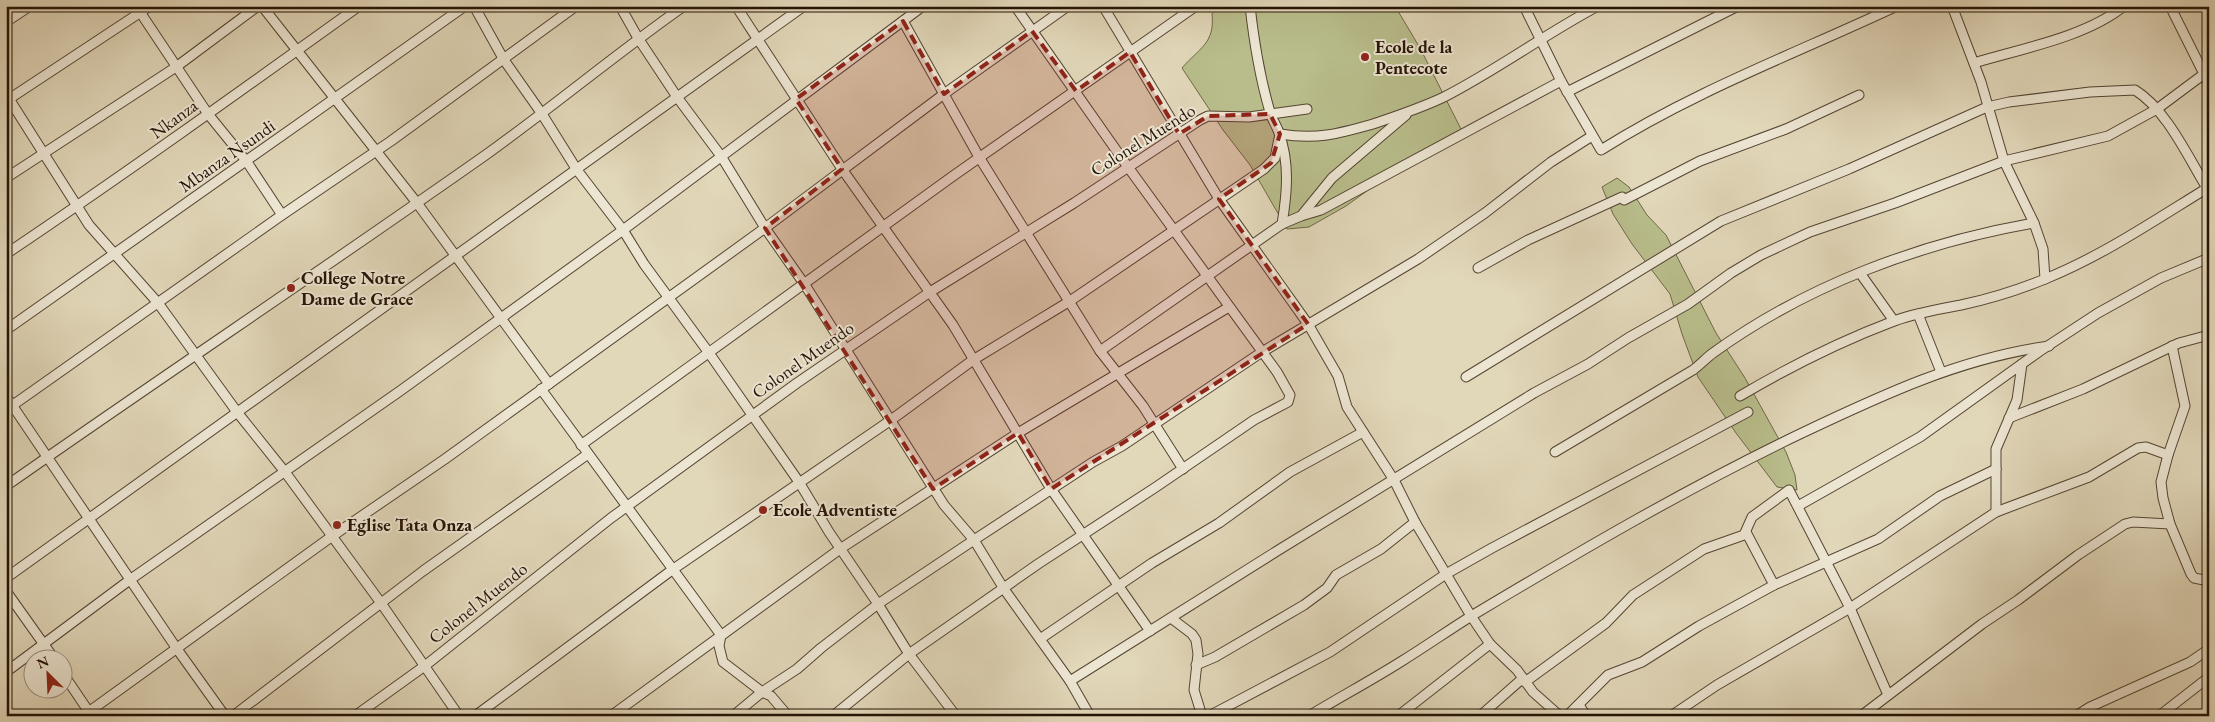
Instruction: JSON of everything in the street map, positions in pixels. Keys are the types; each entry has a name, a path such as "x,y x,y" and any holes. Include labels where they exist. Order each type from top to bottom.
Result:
{"street":[{"path":"6,22 30,6"},
{"path":"150,6 138,9 7,98 76,205 103,243 116,254 158,303 237,412 285,472 381,603 426,665 459,716"},
{"path":"6,178 176,67 260,6 335,98 457,256 548,384"},
{"name":"Nkanza","path":"6,254 173,140 359,6"},
{"name":"Mbanza Nsundi","path":"6,330 247,162 465,6"},
{"path":"474,6 504,60 542,114 577,170 623,230 644,264 799,482 840,549 910,654 956,716"},
{"path":"9,408 376,151 576,6"},
{"path":"620,6 638,38 677,97 721,156 765,228 805,285 934,489 956,521 974,540 1004,589 1070,681 1090,716"},
{"path":"6,486 307,281 542,114 638,38 684,6"},
{"path":"736,6 756,40 842,168 930,292 1018,433 1050,489 1150,631"},
{"path":"6,578 804,6"},
{"path":"6,672 131,579 502,318 923,6"},
{"path":"833,716 910,654 1254,420 1288,402 1290,395 1262,352 1128,167 1015,6"},
{"path":"72,690 86,714 331,537 445,459 668,296 765,228 842,168 1068,6"},
{"path":"1103,6 1219,199 1254,245 1308,324 1338,376 1347,407 1394,480 1415,522 1471,616 1490,644 1539,699 1560,716"},
{"path":"581,445 805,285 883,226 1196,6"},
{"path":"1250,6 1255,49 1270,114 1280,134 1288,178 1288,193 1282,224"},
{"path":"1524,6 1560,81 1601,150 1663,112 1716,86 1817,43 1896,6"},
{"path":"1280,134 1302,138 1325,136 1371,124 1414,109 1473,81 1598,6"},
{"path":"1567,92 1738,6"},
{"path":"1952,6 1974,63 2004,161 2034,223 2043,249 2045,279"},
{"path":"1974,63 2083,29 2103,20 2124,6"},
{"path":"2170,6 2209,84"},
{"path":"138,9 208,114 247,162 282,215"},
{"path":"903,21 979,158 1028,232 1100,351 1155,424 1183,469"},
{"path":"1070,681 1534,394 1688,304 1731,273 1761,255 1810,232 1896,203 2004,161 2101,139 2157,109 2204,74"},
{"path":"1100,351 1282,224 1328,206 1560,81"},
{"path":"1466,377 1721,220 1849,169 1988,107 2009,102 2129,89 2141,93 2157,109 2173,131 2208,188 2125,240 2079,265 1986,299 1918,314 1871,329 1774,375 1740,396"},
{"path":"1478,268 1528,240 1623,199 1700,161 1786,129 1860,95"},
{"name":"Colonel Muendo","path":"355,716 426,665 626,507 752,415 930,292 1028,232 1208,116 1225,118 1307,109"},
{"path":"1301,216 1332,178 1414,109"},
{"path":"474,716 672,570 890,420 973,360 1070,301 1271,163 1275,158 1280,134"},
{"path":"733,716 762,692 797,669 878,604 1050,489 1155,424 1262,352 1418,259 1485,213 1551,162 1592,136"},
{"path":"1555,452 1693,370 1712,354 1781,310 1860,273 1926,248 1986,231 2034,223"},
{"path":"1798,506 1920,437 2022,364 2098,314 2154,282 2209,258"},
{"path":"1860,273 1894,321"},
{"path":"611,716 840,549 1018,433 1229,306"},
{"path":"1918,314 1941,372"},
{"path":"2009,418 2083,389 2172,346 2209,335"},
{"path":"1309,716 1402,661 1471,616 1662,505 1758,455 1880,396 1941,372 2017,350 2049,346"},
{"path":"2172,346 2185,406 2161,482 2163,498 2170,524 2191,574 2198,579 2209,581"},
{"path":"1996,512 1996,449 2018,396 2022,364"},
{"path":"541,389 721,636 719,646 723,662 762,692 771,696 788,716"},
{"path":"6,396 9,408 48,457 177,649 225,716"},
{"path":"1209,716 1330,652 1446,574 1492,548 1748,412"},
{"path":"1040,639 1152,563 1219,523 1290,472 1364,432"},
{"path":"1671,716 1717,685 1850,608 1996,512 2089,477 2138,448 2146,447 2168,455"},
{"path":"234,716 381,603 588,454"},
{"path":"1567,716 1605,676 1642,662 1699,626 1774,584 1878,540 1940,496 1996,469"},
{"path":"1480,716 1524,680 1606,624 1633,594 1704,549 1744,535 1752,516 1789,490 1850,608 1888,695"},
{"path":"1196,665 1215,657 1304,605 1327,588 1336,575 1382,549 1415,522"},
{"path":"1861,716 2078,555 2125,524 2133,522 2170,524"},
{"path":"1746,532 1774,584"},
{"path":"6,591 49,650"},
{"path":"1171,618 1192,634 1196,640 1194,690 1202,716"},
{"path":"1398,716 1490,644"},
{"path":"2076,716 2090,707 2190,662 2209,649"},
{"path":"2159,716 2209,677"},
{"path":"1579,705 1586,716"}],"highlighted area":[{"path":"903,21 944,94 1032,31 1076,91 1130,52 1179,134 1208,116 1270,114 1280,134 1271,163 1219,199 1308,324 1051,489 1018,433 933,489 765,228 842,169 796,99"}],"green space":[{"path":"1217,6 1395,6 1420,48 1465,137 1378,183 1346,206 1309,227 1287,229 1250,165 1223,130 1182,68 1205,45 1211,32 1212,14"},
{"path":"1617,178 1629,187 1647,215 1666,235 1716,333 1745,378 1786,452 1795,475 1797,490 1777,487 1736,433 1698,377 1670,294 1632,244 1613,214 1602,187"}],"place":[{"name":"Ecole de la Pentecote","path":"1365,57"},
{"name":"College Notre Dame de Grace","path":"291,288"},
{"name":"Ecole Adventiste","path":"763,510"},
{"name":"Eglise Tata Onza","path":"337,525"}]}
